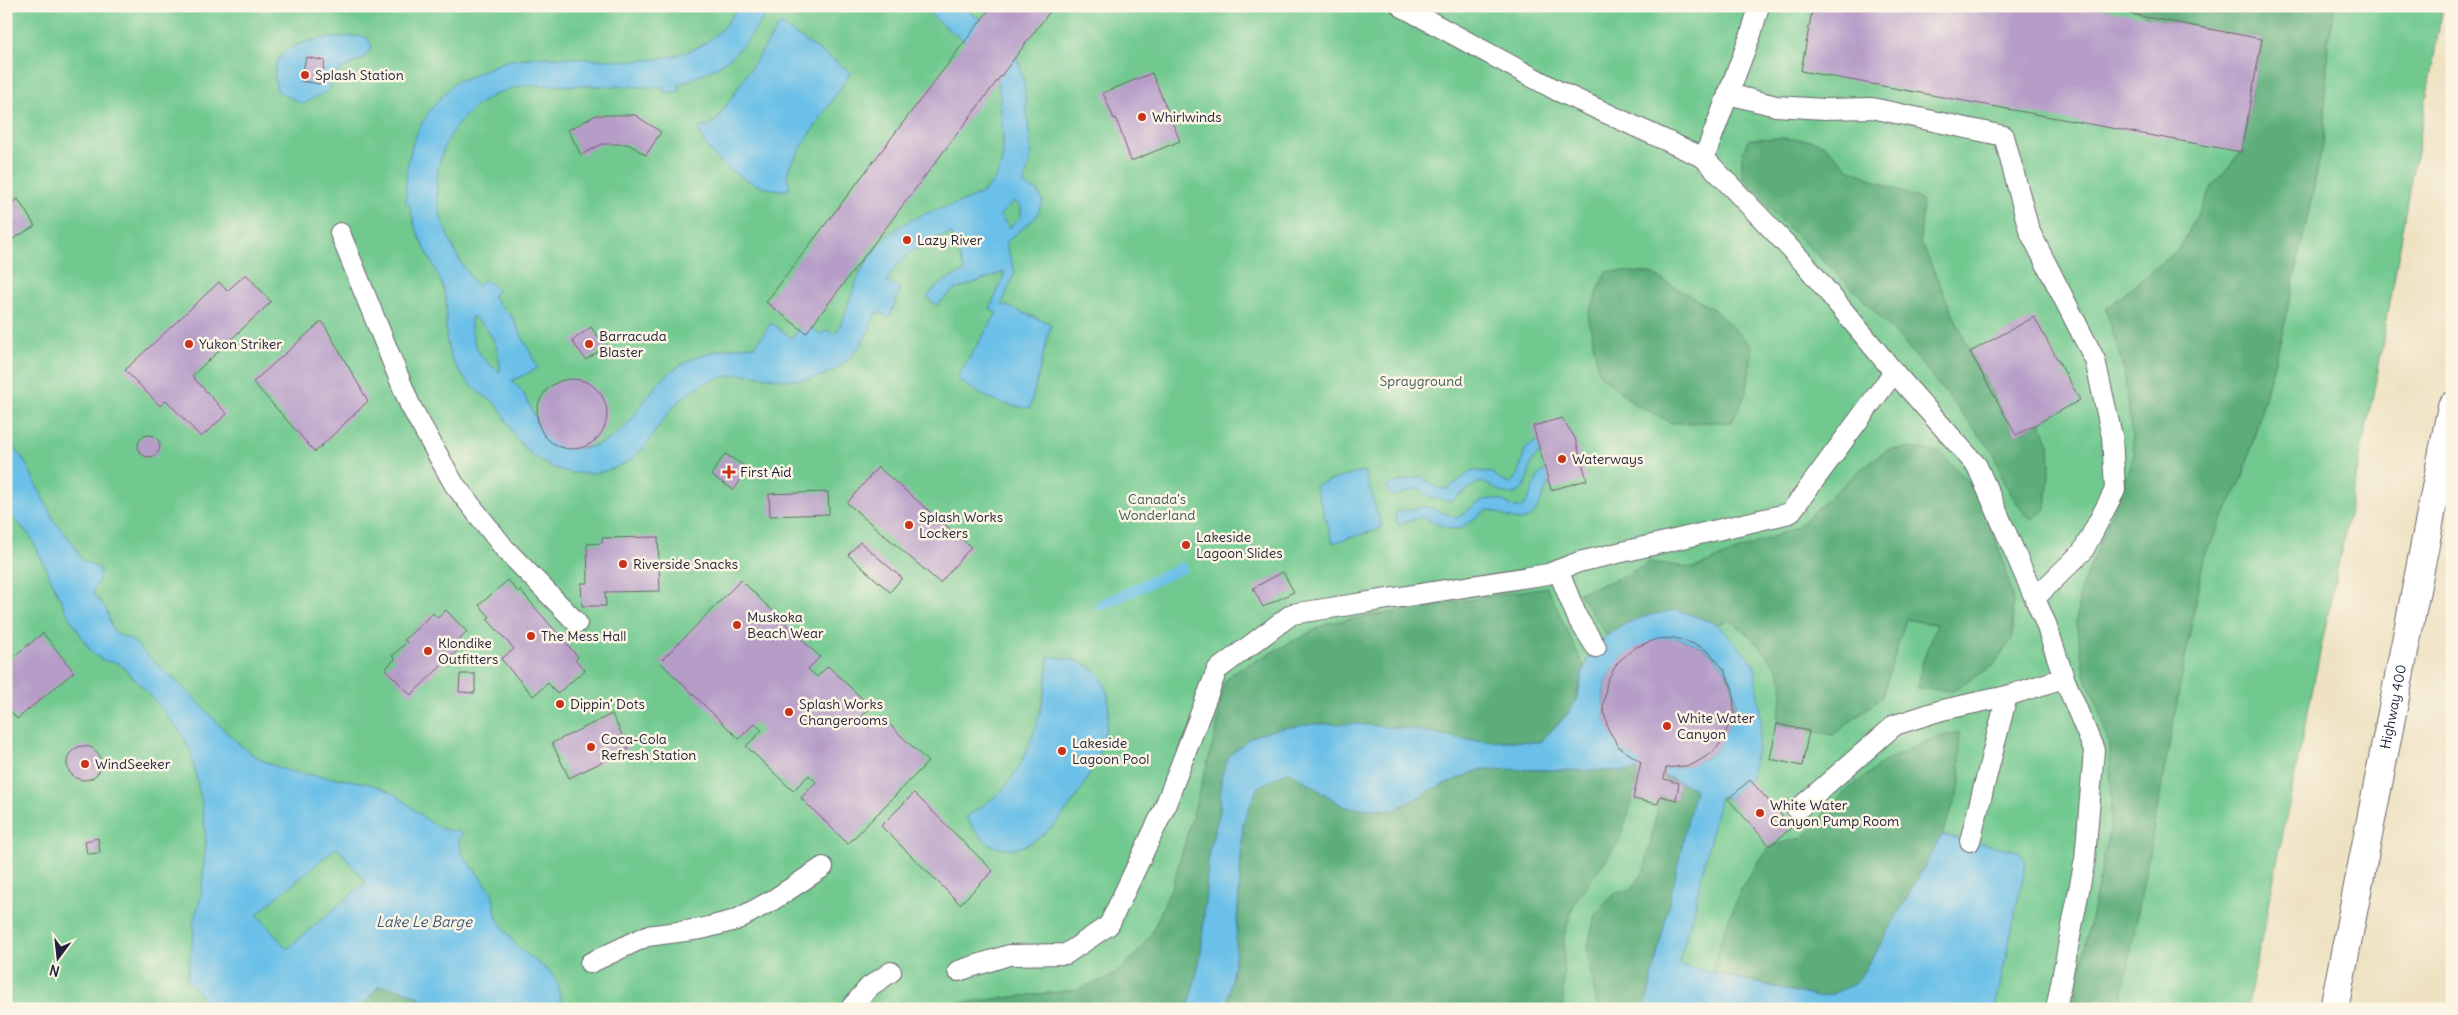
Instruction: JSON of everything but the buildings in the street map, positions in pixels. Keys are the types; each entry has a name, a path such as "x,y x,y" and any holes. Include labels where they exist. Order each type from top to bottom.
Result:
{"highway":[{"name":"Highway 400","path":"2334,1009 2452,406"}],"lane":[{"path":"1401,6 1558,91 1704,158 1804,263 1894,372 1977,466 2046,624 2064,678 2094,750 2085,859 2056,1009"},
{"path":"1704,158 1759,6"},
{"path":"1728,94 1776,106 1824,109 1872,108 2004,136 2029,230 2095,360 2112,445 2115,490 2083,551 2035,598"},
{"path":"340,233 410,405 454,484 505,548 577,623"},
{"path":"958,971 1009,955 1066,954 1109,925 1164,809 1217,670 1292,614 1548,574 1579,562 1790,513 1894,372"},
{"path":"1558,570 1578,619 1596,647"},
{"path":"1797,810 1895,725 1942,710 2007,696 2064,678"},
{"path":"1970,841 2007,696"},
{"path":"590,963 647,936 701,929 736,920 773,900 823,867"},
{"path":"850,1009 869,987 891,972"}],"green space":[{"name":"Canada's Wonderland","path":"6,6 2307,6 2243,477 2285,323 2324,138 2328,42 2335,6 2443,6 2377,375 2247,1009 6,1009"},
{"path":"2132,6 2335,6 2328,42 2324,138 2285,323 2243,477 2204,557 2120,1009 2072,1009 2111,823 2110,749 2099,708 2084,674 2076,622 2080,590 2112,514 2134,454 2124,370 2106,309 2180,248 2213,185 2241,152 2262,39 2149,18"},
{"path":"1782,138 1810,140 1823,144 1851,170 1923,201 1920,240 1970,352 2016,435 2040,422 2049,444 2050,464 2046,509 2033,519 2025,515 2004,483 1994,453 1903,341 1854,290 1776,216 1742,176 1742,153 1749,139"},
{"path":"1606,271 1650,273 1713,309 1753,347 1747,391 1732,422 1672,423 1634,404 1599,373 1588,315"},
{"path":"1911,448 1941,453 1977,491 2003,560 2013,601 2012,639 1993,666 1953,691 1918,688 1922,663 1937,625 1906,619 1882,697 1833,735 1777,724 1782,691 1782,682 1779,674 1768,656 1736,624 1729,620 1717,624 1677,610 1621,625 1607,635 1578,593 1623,577 1650,562 1694,568 1797,527 1862,468 1887,450"},
{"path":"1547,587 1584,667 1574,706 1540,742 1468,740 1411,729 1221,778 1220,812 1209,850 1201,955 1188,1009 958,1009 957,1003 1076,990 1114,975 1134,957 1151,935 1173,884 1217,729 1225,681 1234,672 1328,623"},
{"path":"1959,732 1961,784 1942,835 1877,951 1856,983 1832,994 1817,997 1713,972 1723,933 1743,885 1770,846 1802,838 1846,791 1885,761 1934,738"},
{"path":"1482,769 1639,771 1633,799 1619,842 1575,901 1564,936 1563,1009 1226,1009 1235,957 1243,822 1258,787 1289,771 1345,807 1441,785"},
{"path":"1665,776 1696,789 1645,1009 1598,1009 1587,951 1595,915 1614,893 1632,889 1645,869 1660,796 1676,800 1679,783 1664,779"},
{"path":"379,986 409,992 435,1009 359,1009"}],"water":[{"name":"Lazy River","path":"738,6 771,6 752,34 733,55 711,70 679,84 680,91 665,93 663,87 531,85 509,89 489,98 472,110 457,125 446,143 439,163 437,185 439,208 444,226 472,280 478,286 484,279 498,289 492,297 512,317 538,368 512,381 524,395 547,437 557,445 573,448 597,445 611,438 622,429 660,382 672,371 701,355 733,348 755,346 771,323 792,338 804,323 820,334 828,330 834,335 844,316 865,264 888,236 908,222 928,213 968,200 984,191 996,178 1002,157 1002,126 995,74 981,54 942,24 925,6 960,6 1002,33 1016,53 1024,82 1031,158 1023,185 1037,190 1043,202 1036,217 1005,243 1015,272 1002,304 1051,324 1030,408 1010,405 991,399 957,378 997,313 990,309 1005,272 954,290 937,305 927,297 931,292 954,276 965,272 951,233 922,245 898,264 887,283 900,287 890,317 876,312 871,326 856,351 835,370 822,376 808,379 792,380 745,374 726,376 707,383 687,394 676,404 636,456 621,465 607,470 592,473 564,471 539,460 517,439 498,406 475,389 462,376 452,360 447,346 446,304 443,288 419,237 410,204 406,204 407,167 411,150 416,135 433,106 459,79 462,81 492,66 511,60 541,57 605,60 666,58 694,49 718,33","holes":["1014,201 1021,207 1021,216 1009,228 1000,215","472,316 485,327 494,340 500,363 500,372 481,356 472,333"]},
{"path":"780,24 851,72 790,165 787,176 790,189 778,190 764,187 734,173 710,151 702,139 700,127 708,126 717,120"},
{"name":"Splash Station","path":"360,36 368,38 372,47 363,59 339,70 328,91 303,104 278,92 275,74 278,61 286,51 298,44 313,40"},
{"path":"1547,440 1551,451 1536,456 1525,485 1517,493 1505,494 1487,484 1479,482 1451,501 1429,497 1420,488 1391,497 1387,486 1422,477 1435,487 1447,489 1473,470 1492,473 1504,482 1511,483 1518,474 1525,449 1535,442"},
{"name":"Lake Le Barge","path":"6,442 14,447 25,462 55,522 73,543 82,560 100,569 99,581 93,590 94,595 106,608 112,629 121,636 130,639 192,696 229,735 260,759 272,765 302,774 349,780 380,787 394,794 433,824 449,831 457,830 462,835 459,841 462,854 492,892 497,918 516,946 550,972 558,984 562,1009 435,1009 409,992 379,986 359,1009 211,1009 187,979 194,931 193,923 201,896 206,840 202,803 190,750 182,734 152,697 119,663 105,661 92,653 67,613 31,537 11,516 6,505","holes":["337,847 366,882 287,949 257,914"]},
{"path":"1546,469 1551,480 1538,507 1529,518 1522,520 1513,519 1487,510 1459,529 1448,528 1421,517 1398,525 1395,513 1425,506 1457,518 1483,500 1489,499 1496,499 1521,508 1538,477"},
{"path":"1364,471 1382,528 1333,543 1315,485"},
{"path":"1677,610 1717,624 1754,663 1761,720 1750,780 1728,799 1720,796 1693,914 1679,960 1680,965 1817,997 1832,994 1856,983 1877,951 1942,835 2018,851 2026,862 1995,1009 1645,1009 1695,789 1665,776 1639,771 1482,769 1441,785 1394,810 1345,807 1289,771 1258,787 1243,822 1235,957 1226,1009 1188,1009 1201,955 1209,850 1220,812 1221,778 1229,756 1251,737 1277,729 1314,724 1355,724 1411,729 1468,740 1540,742 1574,705 1584,668 1600,642 1622,626 1635,620","holes":["1676,638 1695,644 1714,656 1721,664 1731,683 1735,704 1733,718 1715,751 1697,762 1680,767 1664,767 1648,764 1633,757 1620,746 1611,732 1605,716 1603,699 1606,684 1612,671 1621,660 1632,651 1645,645 1660,640"]},
{"name":"Lakeside Lagoon Pool","path":"1048,656 1085,664 1102,679 1108,703 1105,733 1093,766 1076,798 1054,825 1030,843 1005,849 982,838 966,817 1003,789 1022,761 1030,744 1041,708"}],"waterway":[{"path":"1101,605 1182,568"}],"place":[{"name":"Splash Station","path":"305,75"},
{"name":"Whirlwinds","path":"1142,117"},
{"name":"Lazy River","path":"907,240"},
{"name":"Yukon Striker","path":"189,344"},
{"name":"Barracuda Blaster","path":"589,344"},
{"name":"Waterways","path":"1562,459"},
{"name":"First Aid","path":"729,472"},
{"name":"Splash Works Lockers","path":"909,525"},
{"name":"Lakeside Lagoon Slides","path":"1186,545"},
{"name":"Riverside Snacks","path":"623,564"},
{"name":"Muskoka Beach Wear","path":"737,625"},
{"name":"The Mess Hall","path":"531,636"},
{"name":"Klondike Outfitters","path":"428,651"},
{"name":"Dippin' Dots","path":"560,704"},
{"name":"Splash Works Changerooms","path":"789,712"},
{"name":"White Water Canyon","path":"1667,726"},
{"name":"Coca-Cola Refresh Station","path":"591,747"},
{"name":"Lakeside Lagoon Pool","path":"1062,751"},
{"name":"WindSeeker","path":"85,764"},
{"name":"White Water Canyon Pump Room","path":"1760,813"}],"park label":[{"name":"Sprayground","path":"1421,381"}]}
